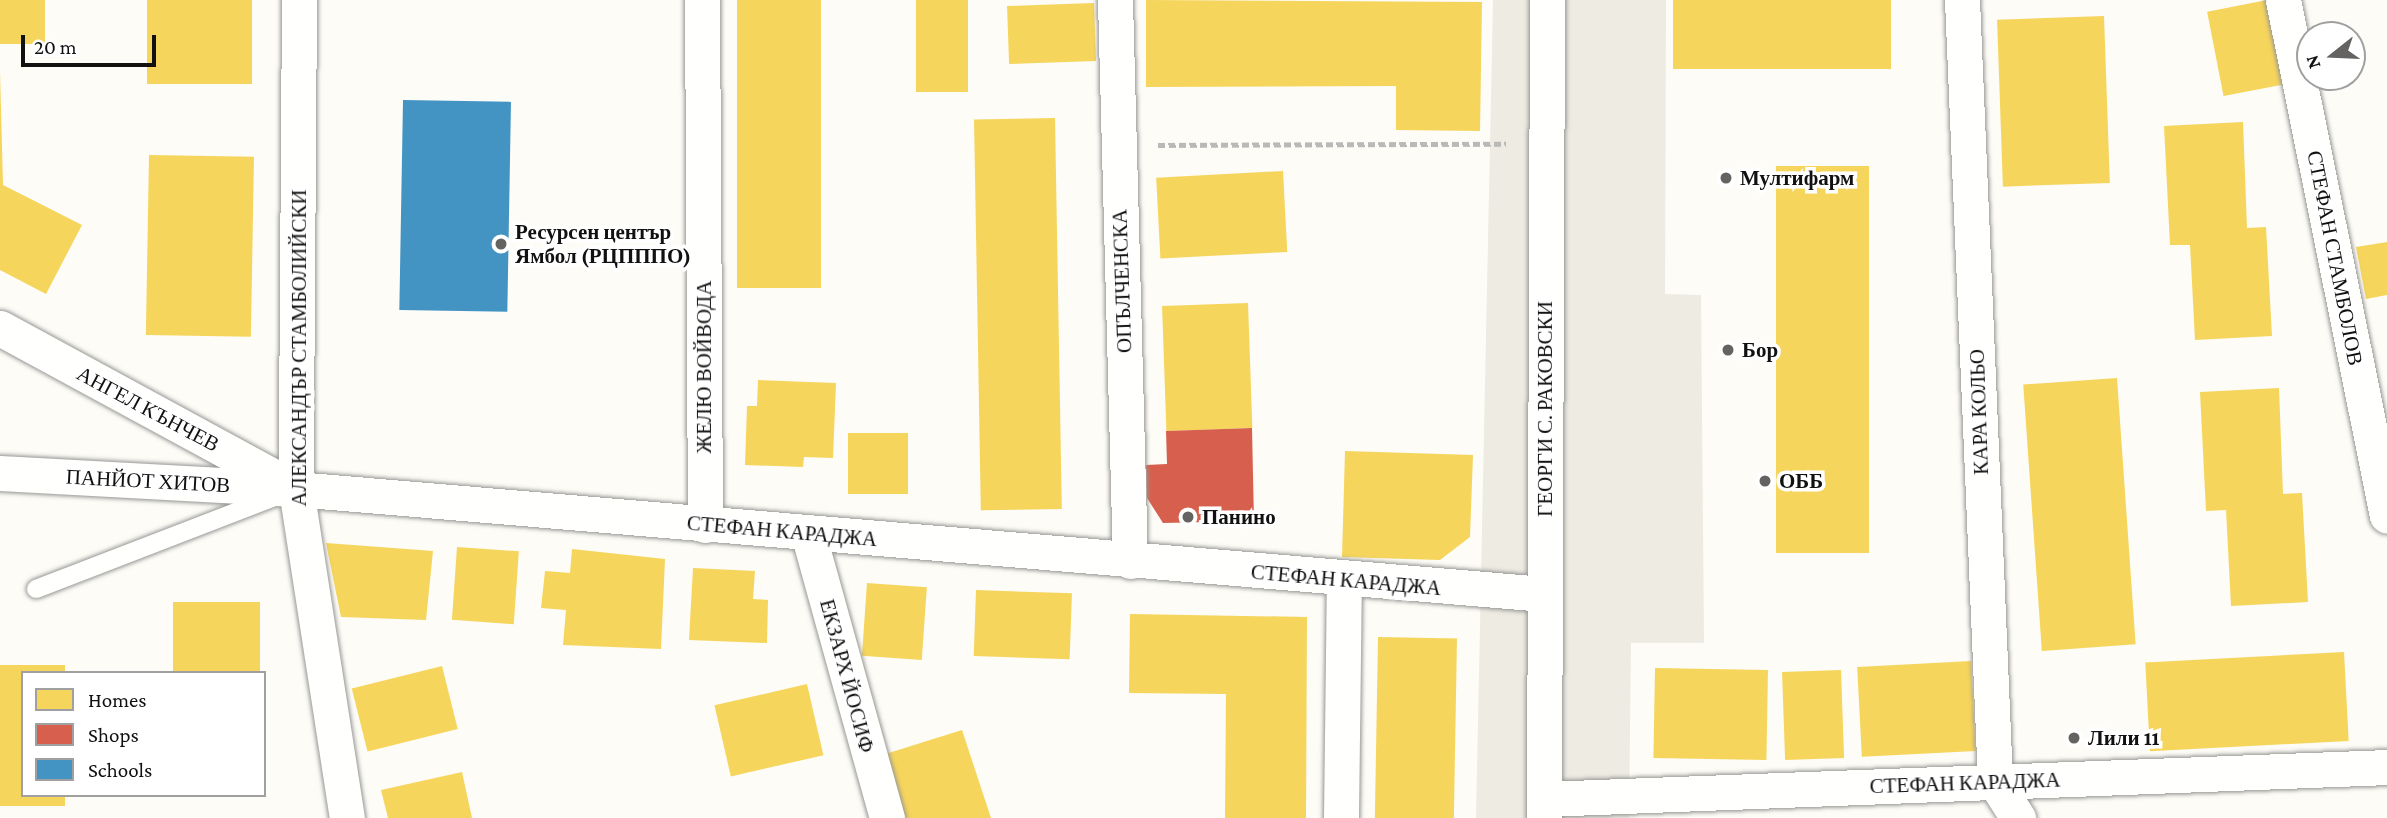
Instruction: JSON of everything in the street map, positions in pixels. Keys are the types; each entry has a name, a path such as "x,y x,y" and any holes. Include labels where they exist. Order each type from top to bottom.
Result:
{"street":[{"name":"АЛЕКСАНДЪР СТАМБОЛИЙСКИ","path":"299,0 296,489 347,818"},
{"name":"ЖЕЛЮ ВОЙВОДА","path":"702,0 705,525"},
{"name":"ОПЪЛЧЕНСКА","path":"1115,0 1130,561"},
{"name":"ГЕОРГИ С. РАКОВСКИ","path":"1544,809 1547,0"},
{"name":"КАРА КОЛЬО","path":"1962,0 1995,782"},
{"name":"СТЕФАН СТАМБОЛОВ","path":"2283,0 2387,516"},
{"name":"АНГЕЛ КЪНЧЕВ","path":"0,328 296,489"},
{"name":"ПАНЙОТ ХИТОВ","path":"0,473 296,489"},
{"name":"СТЕФАН КАРАДЖА","path":"296,489 1478,591 1545,594"},
{"name":"ЕКЗАРХ ЙОСИФ","path":"808,533 887,818"},
{"path":"1341,818 1344,579"},
{"name":"СТЕФАН КАРАДЖА","path":"1544,809 1629,796 2387,767"},
{"path":"1995,782 2018,818"}],"lane":[{"name":"СТЕФАН КАРАДЖА","path":"36,589 296,489"}],"path":[{"path":"1119,145 1546,143"}],"shaded area":[{"path":"1493,0 1666,0 1665,294 1701,295 1704,643 1631,643 1629,818 1476,818"}],"building: Homes":[{"path":"0,0 45,0 45,44 0,44"},
{"path":"147,0 252,0 252,84 147,84"},
{"path":"737,0 821,0 821,288 737,288"},
{"path":"916,0 968,0 968,92 916,92"},
{"path":"1146,0 1482,2 1480,131 1396,130 1396,86 1146,87"},
{"path":"1673,0 1891,0 1891,69 1673,69"},
{"path":"2267,0 2283,84 2224,96 2207,12"},
{"path":"1094,3 1096,61 1009,64 1007,6"},
{"path":"2104,16 2110,183 2003,187 1997,20"},
{"path":"0,71 3,185 82,225 46,294 0,270"},
{"path":"1055,118 1062,509 981,510 974,119"},
{"path":"2243,122 2247,228 2266,227 2272,336 2195,340 2190,245 2170,245 2164,126"},
{"path":"149,155 254,157 251,337 146,335"},
{"path":"1776,166 1869,166 1869,553 1776,553"},
{"path":"1283,171 1287,252 1160,259 1156,178"},
{"path":"2387,242 2387,295 2366,299 2356,247"},
{"path":"1248,303 1252,428 1166,431 1162,306"},
{"path":"2117,378 2136,644 2042,651 2023,385"},
{"path":"758,380 836,383 833,458 804,457 803,467 745,465 747,406 757,406"},
{"path":"2279,388 2283,494 2302,493 2308,602 2231,606 2226,510 2206,511 2200,392"},
{"path":"848,433 908,433 908,494 848,494"},
{"path":"1345,451 1473,455 1470,537 1440,560 1342,557"},
{"path":"326,543 433,551 426,620 341,617"},
{"path":"457,547 519,551 514,624 452,620"},
{"path":"572,549 665,559 661,649 563,645 566,610 541,608 545,571 570,573"},
{"path":"693,568 755,571 753,599 768,600 767,643 689,640"},
{"path":"867,583 927,587 922,660 862,656"},
{"path":"976,590 1072,593 1070,659 974,656"},
{"path":"173,602 260,602 260,671 173,671"},
{"path":"1130,614 1307,617 1306,818 1225,818 1226,694 1129,693"},
{"path":"1378,637 1457,638 1454,818 1375,818"},
{"path":"2344,652 2349,741 2150,751 2145,662"},
{"path":"1971,661 1976,751 1862,757 1857,667"},
{"path":"0,665 65,665 65,671 21,671 21,797 65,797 65,806 0,806"},
{"path":"442,666 458,729 367,752 352,688"},
{"path":"1655,668 1768,670 1766,760 1653,758"},
{"path":"1841,670 1844,758 1785,760 1782,672"},
{"path":"807,684 823,755 731,776 714,705"},
{"path":"962,730 991,818 898,818 879,756"},
{"path":"462,772 472,818 388,818 381,790"}],"building: Shops":[{"path":"1252,428 1254,521 1163,523 1147,498 1146,465 1167,464 1166,431"}],"building: Schools":[{"path":"403,100 511,102 507,312 399,310"}],"place":[{"name":"Мултифарм","path":"1726,178"},
{"name":"Ресурсен център Ямбол (РЦПППО)","path":"501,244"},
{"name":"Бор","path":"1728,350"},
{"name":"ОББ","path":"1765,481"},
{"name":"Панино","path":"1188,517"},
{"name":"Лили 11","path":"2074,738"}]}
